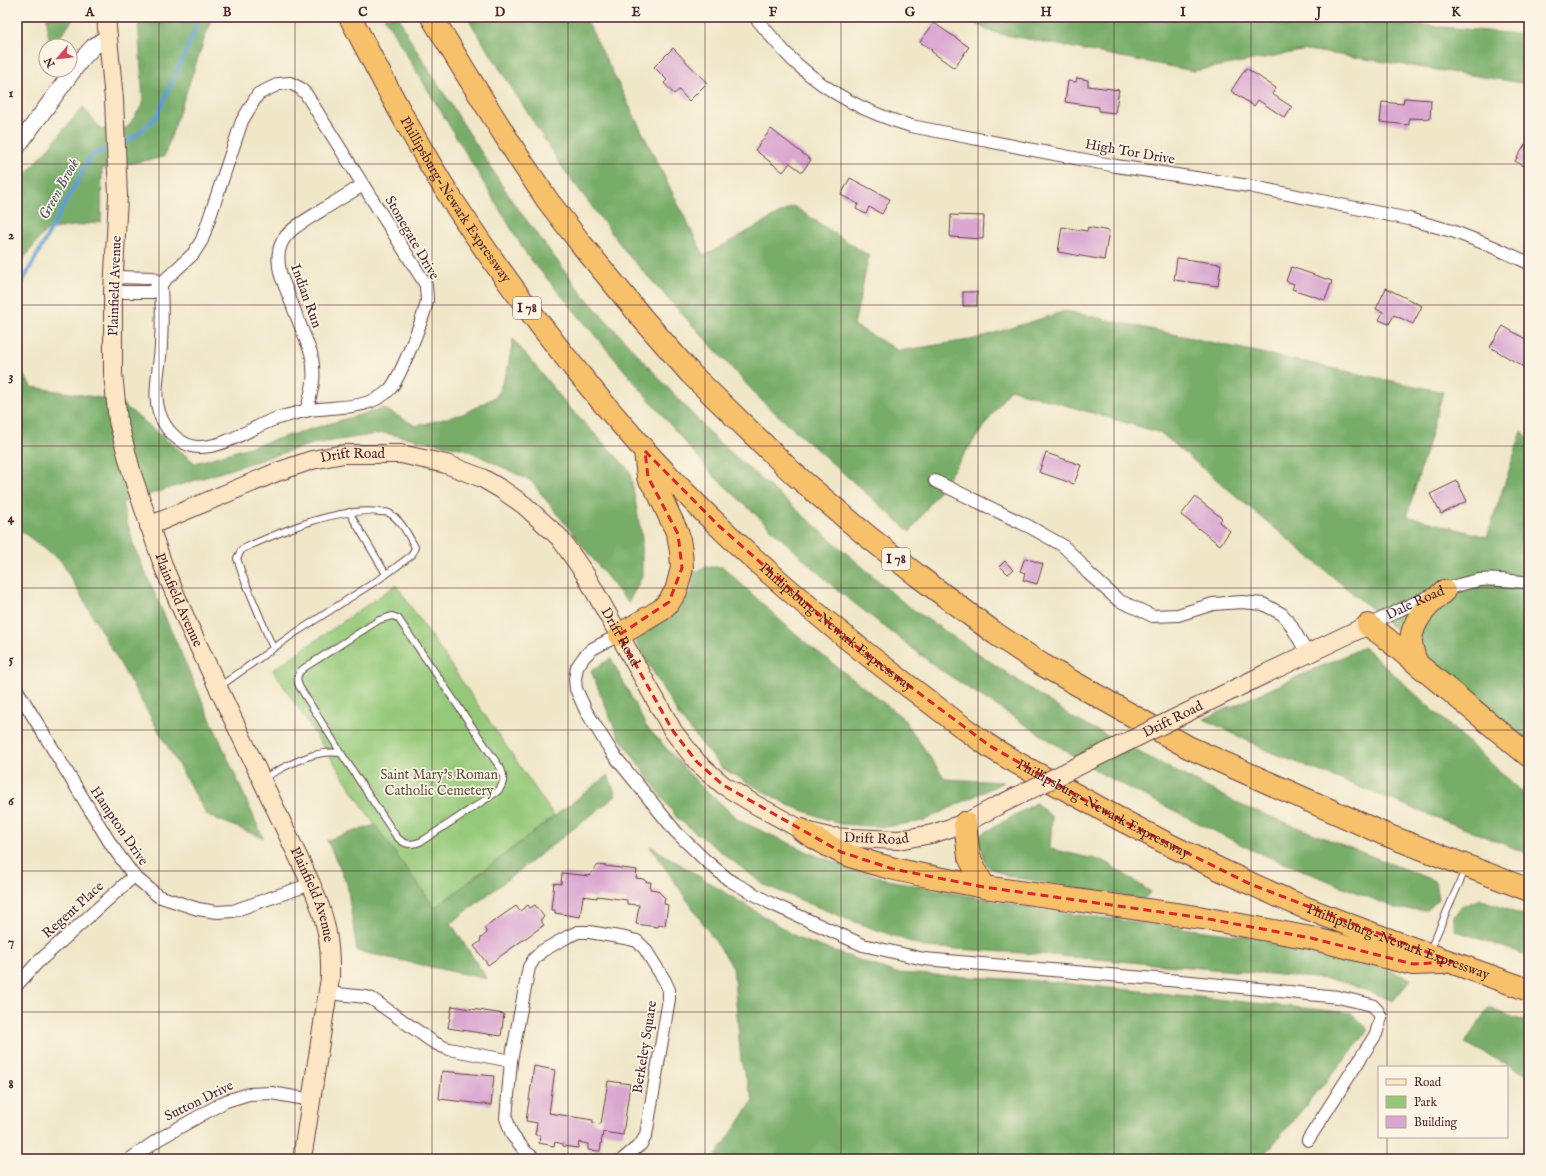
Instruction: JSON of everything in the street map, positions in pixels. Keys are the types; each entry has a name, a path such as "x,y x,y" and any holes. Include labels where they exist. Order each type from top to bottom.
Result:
{"highway":[{"name":"Phillipsburg-Newark Expressway","path":"350,17 420,147 482,245 556,346 645,451 719,526 777,580 853,644 990,746 1111,815 1250,884 1351,926 1529,990"},
{"name":"I 78","path":"432,17 468,78 548,201 643,319 691,374 793,473 866,535 996,634 1078,686 1188,747 1384,834 1529,890"},
{"path":"619,635 661,610 669,602 676,591 682,568 678,534 659,494 648,477 645,451"},
{"path":"1416,662 1411,641 1416,621 1423,611 1444,591"},
{"path":"1368,625 1416,662 1529,756"},
{"path":"965,823 969,857 984,887"},
{"path":"802,830 841,852 893,869 984,887 1203,918 1311,938 1413,964 1452,962"}],"main road":[{"name":"Plainfield Avenue","path":"106,17 109,36 117,160 118,196 114,285 113,374 118,421 132,474 164,568 218,688 311,884 319,902 329,937 330,957 328,993 302,1159"},
{"name":"Drift Road","path":"149,526 277,472 312,460 344,454 401,454 446,464 482,478 502,489 524,505 542,520 559,538 584,574 673,731 697,762 723,785 756,805 802,830 829,837 898,840 932,834 965,823 1307,653"},
{"name":"Dale Road","path":"1307,653 1368,625"}],"street":[{"name":"High Tor Drive","path":"755,17 798,64 816,80 866,110 911,126 1116,166 1249,186 1409,219 1452,231 1529,263"},
{"path":"17,147 81,60 93,47 109,36"},
{"name":"Stonegate Drive","path":"290,83 300,88 306,94 364,185 426,285 427,301 420,323 398,378 390,389 375,400 368,403 306,411 275,419 221,443 197,447 180,440 164,424 158,409 156,387 161,357 161,285 193,254 202,240 242,122 258,94 279,84 290,83"},
{"name":"Indian Run","path":"306,411 314,383 314,366 311,353 281,276 278,265 279,248 283,240 293,228 364,185"},
{"path":"114,285 153,278 161,285"},
{"path":"935,481 1030,527 1062,545 1077,559 1087,572 1118,600 1153,616 1178,615 1213,604 1242,602 1263,604 1282,614 1289,622 1307,653"},
{"name":"Dale Road","path":"1368,625 1444,591 1480,580 1502,580 1529,584"},
{"path":"619,635 592,649 577,667 575,679 576,690 586,711 613,754 676,832 705,860 729,880 770,904 863,944 924,959 1191,982 1338,997 1372,1005 1381,1017 1376,1034 1308,1140"},
{"name":"Hampton Drive","path":"17,690 112,846 134,876 158,896 198,909 217,912 233,911 311,884"},
{"name":"Regent Place","path":"17,985 37,963 134,876"},
{"name":"Berkeley Square","path":"535,1159 526,1152 512,1135 506,1118 511,1062 529,967 534,959 542,952 578,932 589,932 637,941 645,949 669,990 669,999 646,1135 641,1144 623,1159"},
{"path":"328,993 366,997 433,1042 449,1049 511,1062"},
{"name":"Sutton Drive","path":"130,1159 159,1138 226,1101 249,1094 270,1093 312,1100"}],"lane":[{"path":"218,688 274,648 386,574 412,555 415,547 402,526 388,513 371,510 349,512 309,523 269,537 242,549 237,558 242,574 274,648"},
{"path":"349,512 386,574"},
{"path":"261,779 316,753 331,752 342,754 396,836 401,842 409,845 422,841 497,792 502,788 504,781 504,775 501,769 398,618 392,616 379,620 304,668 299,672 297,677 299,686 342,754"},
{"path":"1429,953 1467,866"}],"highlighted area":[{"path":"645,451 719,526 853,644 990,746 1111,815 1250,884 1453,962 1413,964 1311,938 1203,918 984,887 893,869 841,852 723,785 697,762 673,731 619,635 669,602 682,568 678,534 648,477"}],"green space":[{"path":"47,17 75,17 59,38 48,38"},
{"path":"138,17 212,17 164,157 102,169 101,222 46,230 17,267 17,185 83,107 101,129 127,128 143,104"},
{"path":"384,17 399,17 409,38 512,201 583,295 714,438 905,604 1075,719 1243,806 1435,881 1438,900 1427,910 1398,909 1252,850 1102,774 939,669 836,589 712,474 527,255"},
{"path":"467,17 585,17 704,256 793,206 869,256 854,325 899,351 975,339 1066,311 1443,392 1407,516 1487,537 1522,431 1529,440 1529,659 1521,683 1529,692 1529,741 1161,433 1010,389 910,532 763,402 629,256 562,167"},
{"path":"964,17 1385,17 1399,23 1529,35 1529,84 1307,50 1194,71 991,32"},
{"path":"513,339 569,407 630,471 642,538 642,577 628,603 531,481 465,449 384,433 312,444 122,503 134,547 263,838 207,815 61,561 17,528 17,366 32,387 119,401 195,463 383,408 416,426 463,414 497,396 508,368"},
{"path":"706,567 723,567 796,635 903,718 945,779 1004,782 923,821 885,827 840,824 788,805 722,768 679,716 635,641 679,609 692,590 693,573"},
{"name":"Saint Mary's Roman Catholic Cemetery","path":"396,585 554,816 435,908 375,825 273,670"},
{"path":"1364,647 1529,798 1529,854 1268,751 1204,719"},
{"path":"611,658 646,726 699,784 740,821 815,855 888,880 1041,910 1331,947 1411,979 1393,1001 1339,980 1038,954 924,947 847,919 764,885 677,818 617,734 591,671"},
{"path":"608,775 616,796 451,923 487,979 357,951 347,884 327,840 375,825 435,908"},
{"path":"1036,803 1052,817 1050,849 1104,861 1151,892 1144,899 1006,876 986,865 978,836"},
{"path":"650,846 802,940 896,973 1043,981 1351,1013 1369,1030 1261,1159 714,1159 753,1101 741,1061 733,967"},
{"path":"1480,899 1529,918 1529,956 1454,930 1454,916 1461,907"},
{"path":"1488,1008 1529,1023 1529,1076 1465,1043"}],"building":[{"path":"934,23 969,47 954,68 920,42"},
{"path":"673,48 707,83 689,101 679,90 674,94 664,83 667,80 654,67"},
{"path":"1246,68 1276,88 1272,94 1292,107 1285,118 1258,100 1254,106 1231,91"},
{"path":"1077,78 1088,80 1088,86 1119,90 1115,113 1099,111 1099,107 1065,102 1068,81 1076,82"},
{"path":"1404,98 1431,100 1430,119 1409,118 1409,125 1380,122 1382,102 1403,104"},
{"path":"771,129 811,160 802,172 790,163 783,172 755,150"},
{"path":"1525,145 1529,147 1529,164 1526,168 1515,161"},
{"path":"850,178 890,199 882,214 869,207 866,214 856,209 858,204 841,195"},
{"path":"951,215 984,216 983,239 950,237"},
{"path":"1062,227 1087,231 1088,227 1109,231 1104,260 1058,252"},
{"path":"1177,258 1221,264 1218,286 1174,280"},
{"path":"1291,267 1332,281 1325,300 1292,289 1294,284 1286,281"},
{"path":"1386,288 1422,306 1413,324 1394,315 1389,324 1379,320 1383,312 1376,309"},
{"path":"963,292 977,292 977,306 963,306"},
{"path":"1503,326 1529,341 1529,370 1490,347"},
{"path":"1046,453 1081,465 1074,484 1039,472"},
{"path":"1457,481 1467,501 1441,514 1430,494"},
{"path":"1195,497 1222,518 1219,522 1230,531 1220,545 1181,515"},
{"path":"1025,558 1043,564 1037,584 1023,580 1025,573 1020,571"},
{"path":"1005,561 1013,570 1008,574 1000,566"},
{"path":"598,865 637,870 636,878 651,882 650,889 657,890 665,898 664,904 668,905 665,926 659,925 658,927 636,924 639,905 627,904 627,900 597,896 597,898 583,896 580,917 555,913 555,910 551,910 554,883 561,884 562,873 589,876"},
{"path":"528,905 530,908 535,905 544,917 540,920 544,925 488,965 474,946 480,942 481,938 487,933 484,928 516,906 520,911"},
{"path":"452,1006 504,1014 501,1036 448,1028"},
{"path":"534,1066 555,1070 549,1113 593,1120 593,1123 601,1124 608,1081 630,1084 623,1135 603,1132 600,1151 588,1150 588,1144 579,1142 578,1148 563,1146 563,1144 555,1142 554,1146 539,1143 540,1135 535,1135 537,1123 526,1121"},
{"path":"442,1071 494,1076 491,1105 439,1099"}],"waterway":[{"name":"Green Brook","path":"120,144 133,138 156,118 201,17"},
{"name":"Green Brook","path":"17,292 91,156 112,147"}]}
